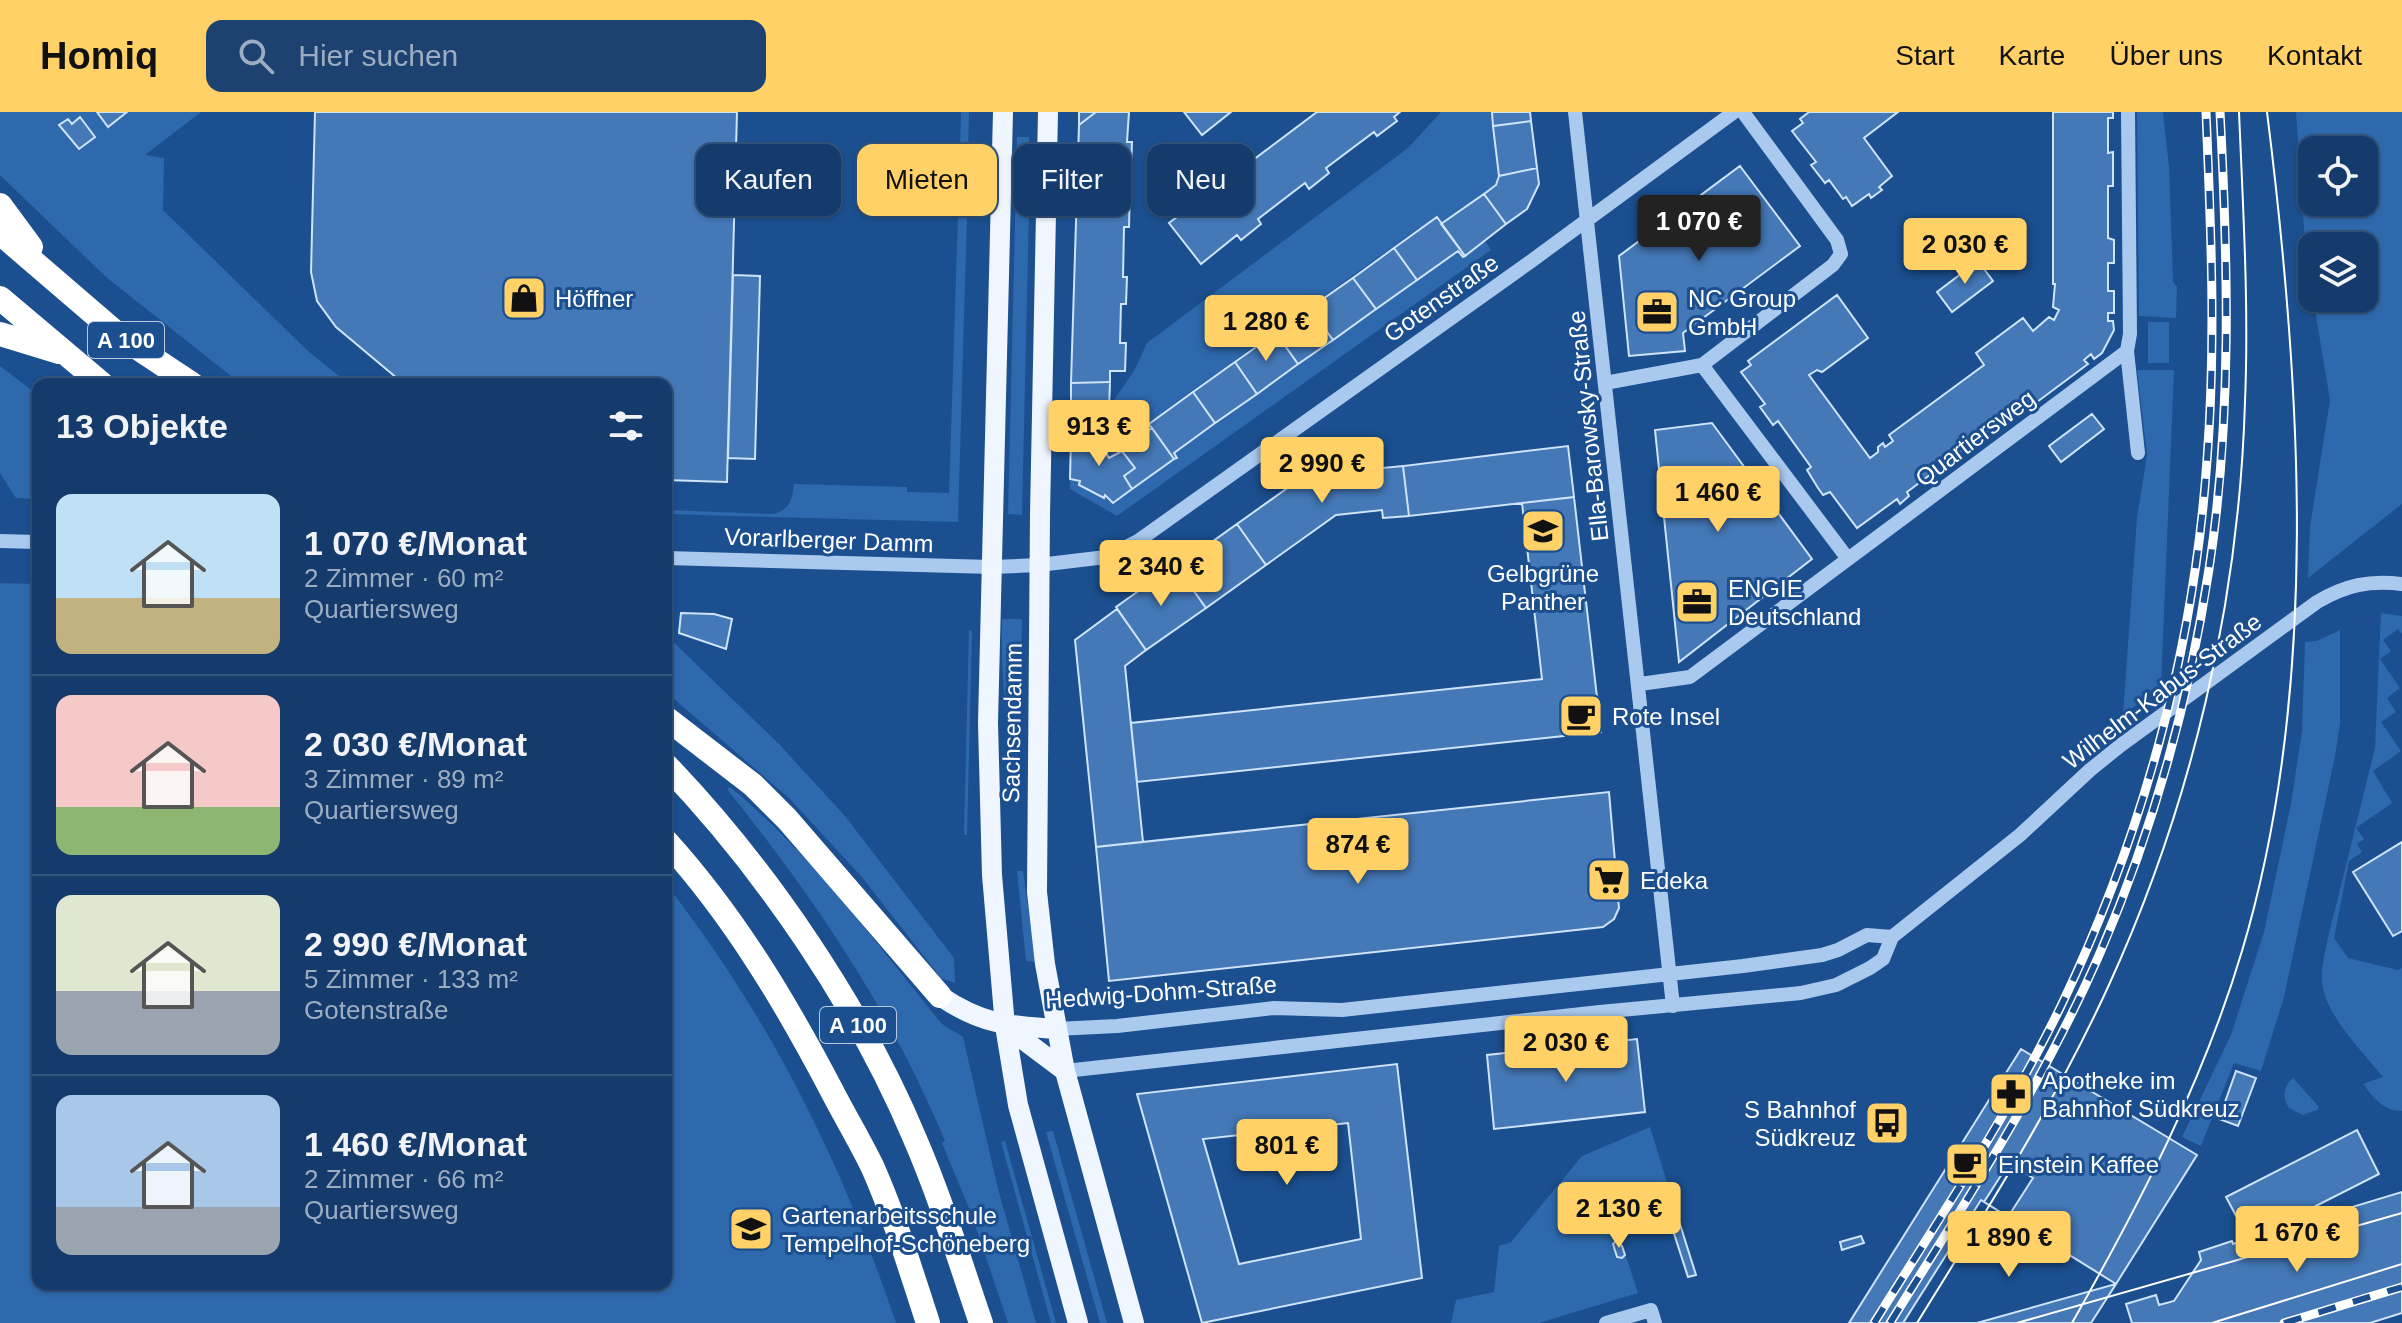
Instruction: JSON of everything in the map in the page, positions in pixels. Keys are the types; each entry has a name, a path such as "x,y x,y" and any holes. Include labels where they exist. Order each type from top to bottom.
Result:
{"highway":[{"path":"0,205 64,290"},
{"name":"A 100","path":"0,233 121,337 183,378"},
{"name":"A 100","path":"0,298 95,378"},
{"path":"0,334 64,353"},
{"path":"672,723 753,785 787,819 940,996"},
{"name":"A 100","path":"672,772 740,850 807,943 861,1029 915,1138 981,1323"},
{"name":"A 100","path":"672,847 693,870 765,969 822,1072 872,1168 928,1323"}],"main road":[{"name":"Sachsendamm","path":"1003,112 988,723 990,848 1005,1026 1025,1137 1078,1323"},
{"name":"Sachsendamm","path":"1048,112 1039,565 1037,892 1045,964 1065,1071 1134,1323"},
{"path":"940,996 964,1011 1005,1026"},
{"name":"Hedwig-Dohm-Straße","path":"1005,1026 1056,1029"},
{"name":"Hedwig-Dohm-Straße","path":"1005,1026 1065,1071"}],"street":[{"name":"Ella-Barowsky-Straße","path":"1575,112 1673,1006"},
{"name":"Gotenstraße","path":"992,567 1088,561 1122,550 1734,112"},
{"path":"1605,383 1702,365 1833,265 1841,254 1837,240 1743,112"},
{"path":"2128,112 2130,334 2127,351 2138,453"},
{"name":"Quartiersweg","path":"1640,684 1690,677 2127,351"},
{"path":"1702,365 1848,559"},
{"path":"0,541 32,542"},
{"name":"Vorarlberger Damm","path":"672,558 992,567"},
{"name":"Wilhelm-Kabus-Straße","path":"1673,1006 1801,993 1827,988 1854,977 1883,959 1892,937 2020,835 2090,770 2317,602 2337,590 2363,583 2402,584"},
{"path":"1669,974 1807,959 1838,950 1867,935 1892,937"},
{"name":"Hedwig-Dohm-Straße","path":"1056,1029 1117,1026 1274,1008 1342,1010 1669,974"},
{"path":"1065,1071 1673,1006"},
{"path":"1606,1323 1651,1310 1655,1323"}],"shaded area":[{"path":"0,112 201,112 145,155 164,158 163,210 309,352 342,378 233,378 106,277 0,175"},
{"path":"961,112 969,112 968,144 960,144"},
{"path":"1441,112 1492,112 1499,180 1496,185 1441,224 1419,228 1171,406 1149,424 1152,428 1113,458 1108,457 1110,406 1134,371 1147,343 1408,148"},
{"path":"2137,112 2163,112 2169,167 2173,282 2177,287 2176,318 2139,316"},
{"path":"2296,112 2402,112 2402,504 2308,578 2310,527 2330,400 2315,312 2378,312 2378,232 2304,232 2303,216 2378,216 2378,136 2298,136 2298,141"},
{"path":"1017,137 1029,137 1029,144 1017,144"},
{"path":"958,216 967,216 958,522 672,514 672,510 773,514 789,504 794,484 907,487 907,492 949,493"},
{"path":"1015,216 1029,216 1022,515 1008,514"},
{"path":"1485,241 1491,250 1117,516 1070,489 1070,479 1080,481 1114,502 1176,458 1174,453 1458,251 1463,257"},
{"path":"2148,322 2169,322 2169,363 2148,363"},
{"path":"0,366 32,390 32,499 16,498 0,473"},
{"path":"2137,370 2174,370 2161,686 2123,715 2137,518 2147,455"},
{"path":"0,583 32,584 32,1290 672,1290 672,892 739,987 800,1094 852,1205 896,1323 0,1323"},
{"path":"2381,613 2402,616 2402,634 2398,629 2383,640 2391,651 2380,659 2400,688 2387,698 2396,712 2381,722 2401,751 2373,771 2392,803 2356,828 2364,839 2357,844 2362,852 2349,861 2334,938 2348,958 2398,970 2402,968 2402,1111 2384,1106 2363,1084 2383,1077 2337,1020 2322,982 2328,938 2375,748"},
{"path":"1002,619 1022,619 1019,737 1010,737 1003,678"},
{"path":"969,630 972,631 967,835 964,835"},
{"path":"2340,630 2340,724 2284,997 2261,1071 2234,1063 2201,1146 2182,1137 2231,1035 2264,932 2291,804 2302,731 2305,642 2317,641"},
{"path":"672,641 779,744 845,816 954,958 955,983 941,978 861,876 789,798 672,697"},
{"path":"730,787 815,870 942,1024 963,1037 998,1189 1036,1323 1008,1323 971,1213 942,1143 945,1141 901,1047 849,958 791,872 727,789"},
{"path":"1017,871 1023,871 1036,962 1026,961"},
{"path":"2293,1078 2319,1107 2317,1110 2303,1115 2289,1108 2285,1092"},
{"path":"1650,1127 1678,1218 1620,1238 1638,1293 1539,1323 1451,1323 1456,1300 1494,1292 1499,1246 1511,1242 1582,1156"},
{"path":"1053,1131 1107,1323 1100,1323 1046,1132"},
{"path":"1005,1141 1056,1323 1051,1323 1001,1142"}],"building":[{"path":"97,112 127,112 108,127"},
{"name":"Höffner","path":"315,112 737,112 736,144 696,144 696,216 734,216 727,482 672,480 672,378 397,378 336,327 317,301 311,272"},
{"path":"1079,112 1096,112 1079,125"},
{"path":"1096,112 1129,112 1127,142 1132,142 1131,168 1131,144 1078,144 1079,125"},
{"path":"1184,112 1231,112 1202,135"},
{"path":"1317,112 1400,112 1394,117 1397,121 1377,136 1374,132 1326,168 1329,173 1309,189 1305,183 1258,219 1261,224 1241,240 1237,235 1201,264 1169,223 1178,216 1254,216 1254,159"},
{"path":"1492,112 1530,112 1531,121 1493,126"},
{"path":"1809,112 1898,112 1864,138 1892,176 1879,187 1882,190 1871,198 1869,194 1852,206 1829,180 1825,183 1811,165 1816,162 1792,131 1803,123 1800,119"},
{"path":"2053,112 2113,112 2113,118 2108,118 2108,153 2113,152 2113,186 2108,186 2108,238 2114,240 2114,263 2108,263 2108,291 2114,291 2114,313 2108,313 2108,321 2113,321 2114,330 2102,353 2094,359 2091,354 2084,360 2088,364 2037,402 2033,398 1907,492 1909,496 1900,504 1897,499 1857,528 1830,492 1823,495 1807,470 1811,467 1778,421 1773,425 1760,407 1765,404 1741,372 1751,365 1748,361 1837,295 1868,338 1822,372 1817,370 1809,375 1870,458 1883,443 1885,447 1893,441 1889,435 1984,365 1976,353 2023,318 2033,331 2049,317 2054,320 2059,310 2053,307"},
{"path":"80,117 95,137 79,149 59,125 68,119 72,124"},
{"path":"1531,121 1537,168 1499,176 1493,126"},
{"path":"1740,166 1800,246 1683,333 1685,351 1629,356 1619,256"},
{"path":"1537,168 1539,184 1527,209 1506,224 1484,194 1496,185 1499,176"},
{"path":"1484,194 1506,224 1465,256 1441,224"},
{"path":"1076,216 1129,216 1129,227 1124,227 1126,304 1121,304 1120,343 1126,343 1125,371 1110,371 1110,382 1071,383"},
{"path":"1437,217 1465,256 1458,251 1417,280 1394,248"},
{"path":"1394,248 1417,280 1376,309 1353,278"},
{"path":"1978,261 1993,281 1952,312 1937,292"},
{"path":"733,275 760,276 755,459 728,458"},
{"path":"1353,278 1376,309 1333,340 1310,308"},
{"path":"1310,308 1333,340 1298,364 1276,333"},
{"path":"1276,333 1298,364 1257,394 1235,362"},
{"path":"1235,362 1257,394 1215,423 1193,392"},
{"path":"1110,382 1108,438 1071,436 1071,383"},
{"path":"1193,392 1215,423 1174,453 1177,458 1174,459 1149,424"},
{"path":"2092,414 2104,429 2061,462 2049,446"},
{"path":"1712,423 1812,559 1679,662 1655,430"},
{"path":"1152,428 1174,459 1132,489 1124,476 1135,468 1122,451"},
{"path":"1071,436 1107,438 1106,453 1109,458 1122,451 1135,468 1124,476 1132,489 1113,503 1105,495 1104,498 1079,485 1080,481 1070,479"},
{"path":"1568,446 1574,497 1409,516 1403,466"},
{"path":"1340,466 1340,472 1403,466 1409,516 1383,518 1382,510 1336,515 1266,565 1237,524 1286,489 1283,484 1304,469"},
{"path":"1574,497 1601,732 1137,782 1131,723 1542,679 1522,503"},
{"path":"1237,524 1266,565 1206,608 1177,567"},
{"path":"1175,565 1206,608 1146,650 1116,607"},
{"path":"1117,609 1146,650 1125,666 1143,842 1096,847 1075,640"},
{"path":"681,613 714,614 732,619 726,649 679,633"},
{"path":"1609,792 1619,908 1614,919 1603,927 1109,981 1096,847"},
{"path":"2402,842 2402,931 2393,936 2353,872"},
{"path":"1637,1039 1645,1112 1494,1129 1487,1055"},
{"path":"2021,1049 2197,1155 2116,1284 1977,1323 1849,1323"},
{"path":"1397,1064 1422,1278 1202,1323 1137,1094","holes":["1348,1123 1361,1239 1239,1264 1203,1139"]},
{"path":"2236,1071 2256,1078 2238,1126 2219,1119"},
{"path":"2357,1130 2379,1174 2249,1240 2226,1197"},
{"path":"2009,1163 2033,1178 2008,1217 1984,1202"},
{"path":"2402,1192 2402,1313 2370,1323 2132,1323 2126,1304 2156,1295 2159,1305 2174,1301 2201,1260 2199,1252 2232,1241 2233,1244 2245,1240 2246,1244 2267,1237 2266,1233"},
{"path":"1981,1200 2116,1284 2091,1323 1903,1323"},
{"path":"1678,1218 1696,1275 1688,1277 1670,1221"},
{"path":"1861,1236 1864,1243 1842,1250 1840,1242"},
{"path":"1616,1241 1622,1246 1625,1255 1622,1258 1617,1257 1613,1244"}],"tram line":[{"path":"1917,1323 2018,1158 2087,1031 2138,918 2187,774 2221,627 2241,477 2246,329 2239,112"},
{"path":"2072,1323 2168,1142 2226,1000 2242,951 2267,850 2284,747 2294,641 2297,534 2295,427 2289,320 2267,112"},
{"path":"2017,1323 2402,1213"},
{"path":"2212,1323 2402,1264"}],"railway":[{"path":"1874,1323 1995,1128 2061,1006 2117,875 2160,740 2190,601 2207,460 2212,330 2206,112"},
{"path":"1890,1323 2002,1142 2078,1002 2137,860 2167,764 2201,618 2222,455 2226,284 2220,112"},
{"path":"2284,1323 2402,1287"}],"place":[{"name":"Höffner","path":"524,298"},
{"name":"NC Group GmbH","path":"1657,312"},
{"name":"Gelbgrüne Panther","path":"1543,531"},
{"name":"ENGIE Deutschland","path":"1697,602"},
{"name":"Rote Insel","path":"1581,716"},
{"name":"Edeka","path":"1609,880"},
{"name":"Apotheke im Bahnhof Südkreuz","path":"2011,1094"},
{"name":"S Bahnhof Südkreuz","path":"1887,1123"},
{"name":"Einstein Kaffee","path":"1967,1164"},
{"name":"Gartenarbeitsschule Tempelhof-Schöneberg","path":"751,1229"}]}
